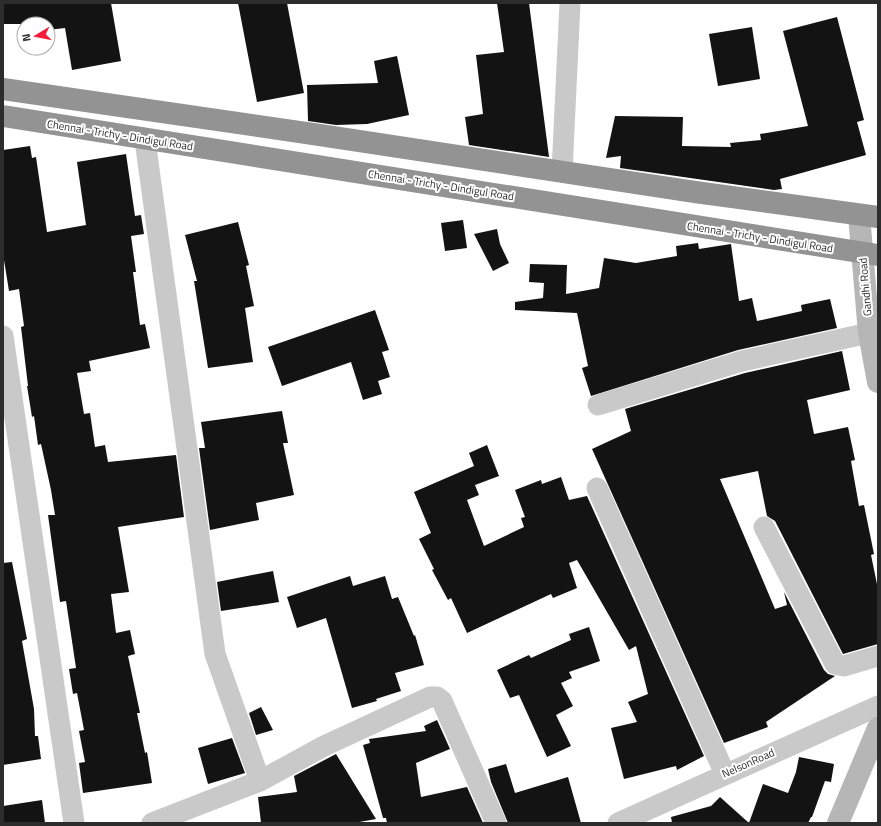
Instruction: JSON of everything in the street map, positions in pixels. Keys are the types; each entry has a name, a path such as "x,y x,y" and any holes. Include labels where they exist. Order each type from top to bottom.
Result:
{"highway":[{"path":"3,88 562,172 869,216"},
{"name":"Chennai - Trichy - Dindigul Road","path":"3,116 146,140 563,204 870,254"}],"main road":[{"name":"Gandhi Road","path":"869,216 869,333 878,382"},
{"path":"838,823 878,728"}],"street":[{"path":"562,172 570,3"},
{"path":"146,140 214,654 260,781"},
{"path":"598,405 742,361 869,333"},
{"path":"3,336 74,823"},
{"path":"596,488 724,774"},
{"path":"764,527 835,664 844,666 878,656"},
{"path":"152,823 260,781 324,746 420,700 430,697 437,697 447,710 496,823"},
{"name":"NelsonRoad","path":"618,823 878,706"}],"building":[{"path":"3,3 111,3 121,61 72,70 65,28 56,29 56,16 16,16 16,24 3,24"},
{"path":"238,3 287,3 304,93 257,102"},
{"path":"497,3 529,3 549,157 469,145 465,117 483,114 476,55 504,52"},
{"path":"837,17 864,120 857,122 866,155 780,179 782,189 774,190 620,168 621,156 606,158 615,116 683,117 682,146 731,147 730,143 761,140 760,134 808,126 783,31"},
{"path":"752,27 760,79 718,86 709,34"},
{"path":"397,56 409,115 367,124 336,125 308,121 307,85 378,83 374,61"},
{"path":"30,146 32,158 36,157 47,232 86,225 77,162 126,154 135,216 141,215 144,234 131,236 136,272 133,272 140,325 145,324 150,348 89,361 91,371 77,373 84,414 90,413 95,447 105,445 108,462 176,455 184,517 118,527 129,592 111,594 116,633 130,630 135,654 128,656 140,713 137,713 145,753 147,752 152,783 83,793 79,763 85,762 79,731 84,730 77,693 73,694 69,669 76,668 66,601 60,602 48,515 55,515 41,444 38,445 34,416 32,417 27,386 21,327 24,326 19,289 9,291 3,254 3,150"},
{"path":"463,220 467,248 445,251 441,223"},
{"path":"238,222 249,265 246,266 254,306 245,308 253,362 208,368 194,281 197,281 185,235"},
{"path":"497,229 500,244 509,263 493,271 474,234"},
{"path":"698,243 699,249 731,244 739,301 752,298 757,321 802,311 801,305 830,299 837,328 738,350 591,396 582,368 588,366 577,313 515,310 515,302 543,298 544,283 529,282 530,264 567,265 566,294 599,288 604,258 636,263 677,256 676,246"},
{"path":"375,310 389,350 382,352 390,377 378,381 382,394 363,400 351,362 282,386 268,347"},
{"path":"842,351 850,390 807,400 814,434 848,427 855,460 851,461 859,506 864,505 874,554 871,555 878,589 878,644 843,654 775,521 767,516 758,471 720,479 775,609 787,605 784,592 824,670 828,674 835,676 766,722 768,727 724,743 592,449 631,431 625,409 745,373"},
{"path":"282,411 288,443 283,443 294,495 256,503 259,520 210,530 199,448 205,448 201,422"},
{"path":"487,445 499,476 475,485 479,495 467,500 484,546 524,527 521,518 525,517 515,490 541,480 542,484 561,477 569,500 587,496 704,756 677,770 676,766 624,779 611,728 637,722 628,702 648,694 636,646 629,650 577,560 569,563 577,588 553,598 551,594 467,633 451,598 448,600 432,570 434,569 419,539 431,533 414,492 474,466 469,453"},
{"path":"12,562 27,639 22,641 34,709 35,736 38,736 41,759 3,765 3,563"},
{"path":"273,571 279,602 221,611 217,582"},
{"path":"350,576 353,586 385,576 392,599 398,597 414,636 415,635 424,665 395,673 401,691 376,699 377,701 352,708 326,618 297,628 287,597"},
{"path":"589,627 600,661 569,672 572,678 561,683 573,706 556,715 571,746 547,757 519,695 510,698 497,670 529,655 531,658 571,640 569,634"},
{"path":"261,707 273,730 256,735 249,713"},
{"path":"437,720 450,749 416,763 421,797 467,787 483,823 387,823 386,818 383,818 363,745 370,743 369,739 426,731 424,726"},
{"path":"232,738 245,773 208,784 198,748"},
{"path":"336,754 376,819 354,823 261,823 258,797 297,792 294,776"},
{"path":"799,757 834,764 831,782 825,781 812,817 808,823 749,823 763,784 788,793 796,772"},
{"path":"506,764 515,793 568,777 581,823 508,823 491,782 488,769"},
{"path":"720,797 749,823 672,823 671,817 711,806"},
{"path":"42,800 45,823 3,823 3,806"}]}
